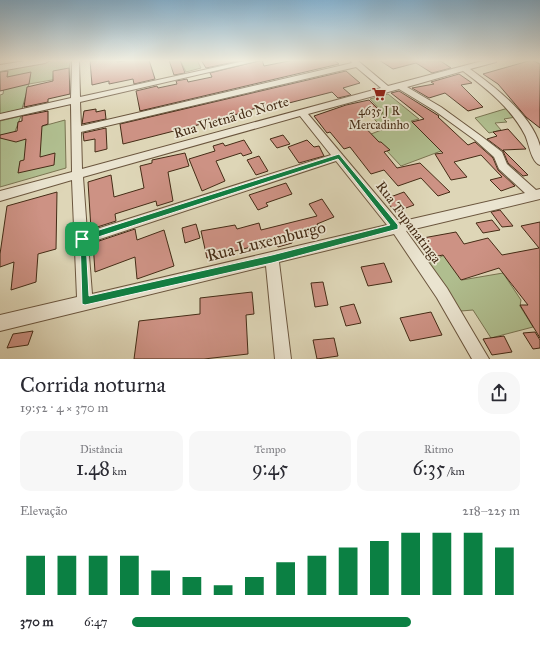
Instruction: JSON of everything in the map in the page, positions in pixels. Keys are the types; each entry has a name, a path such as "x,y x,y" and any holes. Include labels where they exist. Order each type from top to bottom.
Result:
{"street":[{"path":"75,77 77,174 85,301"},
{"path":"0,117 181,77"},
{"path":"77,130 295,77"},
{"path":"372,77 387,89"},
{"name":"Rua Vietnã do Norte","path":"0,196 432,77"},
{"path":"478,77 513,109 530,136 540,161"},
{"path":"400,86 478,138 498,155 503,166 537,194"},
{"name":"Rua Tupanatinga","path":"301,112 339,156 396,227 462,325 481,359"},
{"path":"82,239 339,156"},
{"name":"Rua Luxemburgo","path":"0,323 85,301 272,259 396,227 537,194"},
{"path":"272,259 283,359"}],"green space":[{"path":"6,77 69,77 29,84 22,109 0,114 0,95 3,94"},
{"path":"388,94 419,119 411,121 441,151 401,166 371,134 384,129 374,119 383,113 370,99"},
{"path":"508,108 516,117 504,119 507,122 495,123 501,130 489,133 475,118"},
{"path":"21,116 14,134 65,120 66,168 0,187 0,121"},
{"path":"444,255 462,280 503,273 521,300 520,306 533,327 491,338 473,310 461,311 429,263"}],"building":[{"path":"0,77 30,77 29,84 0,91"},
{"path":"53,77 69,77 70,94 48,99 48,102 24,107 27,87 53,81"},
{"path":"91,77 154,77 155,79 134,84 133,79 109,84 109,81 92,85"},
{"path":"212,77 285,77 140,111 136,91 157,86 158,88 177,84 176,81 187,79 188,82"},
{"path":"321,77 353,77 360,83 343,88 351,95 338,98 332,92 285,104 283,103 253,109 225,118 123,144 120,124"},
{"path":"449,77 463,77 472,83 461,85 483,107 468,111 445,93 429,98 412,88 434,84 431,82"},
{"path":"487,77 540,77 540,128 526,117 498,84"},
{"path":"399,91 439,116 438,117 468,145 475,142 493,158 498,170 515,186 501,191 490,180 502,177 481,155 454,162 467,177 451,180 435,154 443,153 412,122 424,119 391,93"},
{"path":"369,100 380,111 357,119 379,142 390,150 384,152 397,168 420,163 450,192 438,196 421,178 398,186 384,170 371,174 350,147 344,149 330,132 327,133 314,116 346,105"},
{"path":"96,109 96,112 105,110 106,119 82,124 84,111"},
{"path":"48,111 48,124 42,126 40,157 55,153 54,165 18,173 20,161 24,160 26,139 16,142 0,138 0,135 17,131 18,122 22,121 22,116"},
{"path":"106,128 107,149 95,152 95,139 84,141 83,133"},
{"path":"508,129 526,149 503,150 528,175 523,176 508,163 503,151 487,139 497,136 493,132"},
{"path":"283,135 290,144 277,148 270,139"},
{"path":"244,140 252,153 243,156 241,153 216,161 225,181 202,191 189,159 215,151 213,146 223,143 225,146"},
{"path":"307,140 314,147 319,146 324,156 299,163 288,147"},
{"path":"185,153 189,166 168,172 173,201 157,206 156,201 115,214 116,221 91,229 88,182 111,175 114,197 144,188 140,166 152,163 152,160"},
{"path":"259,156 268,171 256,175 247,160"},
{"path":"286,183 292,194 266,203 268,206 258,210 249,195"},
{"path":"57,192 56,249 38,254 36,282 11,290 14,262 0,267 0,254 7,206"},
{"path":"404,192 414,205 395,212 385,199"},
{"path":"322,199 334,217 317,224 320,231 291,239 292,243 278,247 275,241 207,258 201,231 235,225 237,229 259,223 261,230 317,216 309,204"},
{"path":"500,210 513,226 502,227 491,212"},
{"path":"492,220 500,230 483,233 476,223"},
{"path":"540,222 540,338 520,305 528,305 499,268 461,280 443,255 433,257 423,238 456,232 464,244 488,238 502,255 539,248 521,226"},
{"path":"196,224 200,238 185,243 182,228"},
{"path":"135,229 137,240 164,230 174,266 137,279 135,257 95,272 93,243"},
{"path":"384,263 392,282 368,286 361,267"},
{"path":"323,282 328,305 315,307 311,283"},
{"path":"252,292 254,314 246,315 248,354 204,359 134,359 139,321 200,314 200,298"},
{"path":"354,304 361,323 346,326 340,307"},
{"path":"431,312 442,335 410,341 400,318"},
{"path":"33,331 28,345 7,348 13,334"},
{"path":"535,332 540,340 540,348 533,349 523,333"},
{"path":"504,336 512,352 492,355 483,339"},
{"path":"334,338 338,356 317,359 313,340"}],"place":[{"name":"4635 J R Mercadinho","path":"379,94"}],"route":[{"path":"339,156 396,227 272,259 85,301 82,239 339,156"}]}
